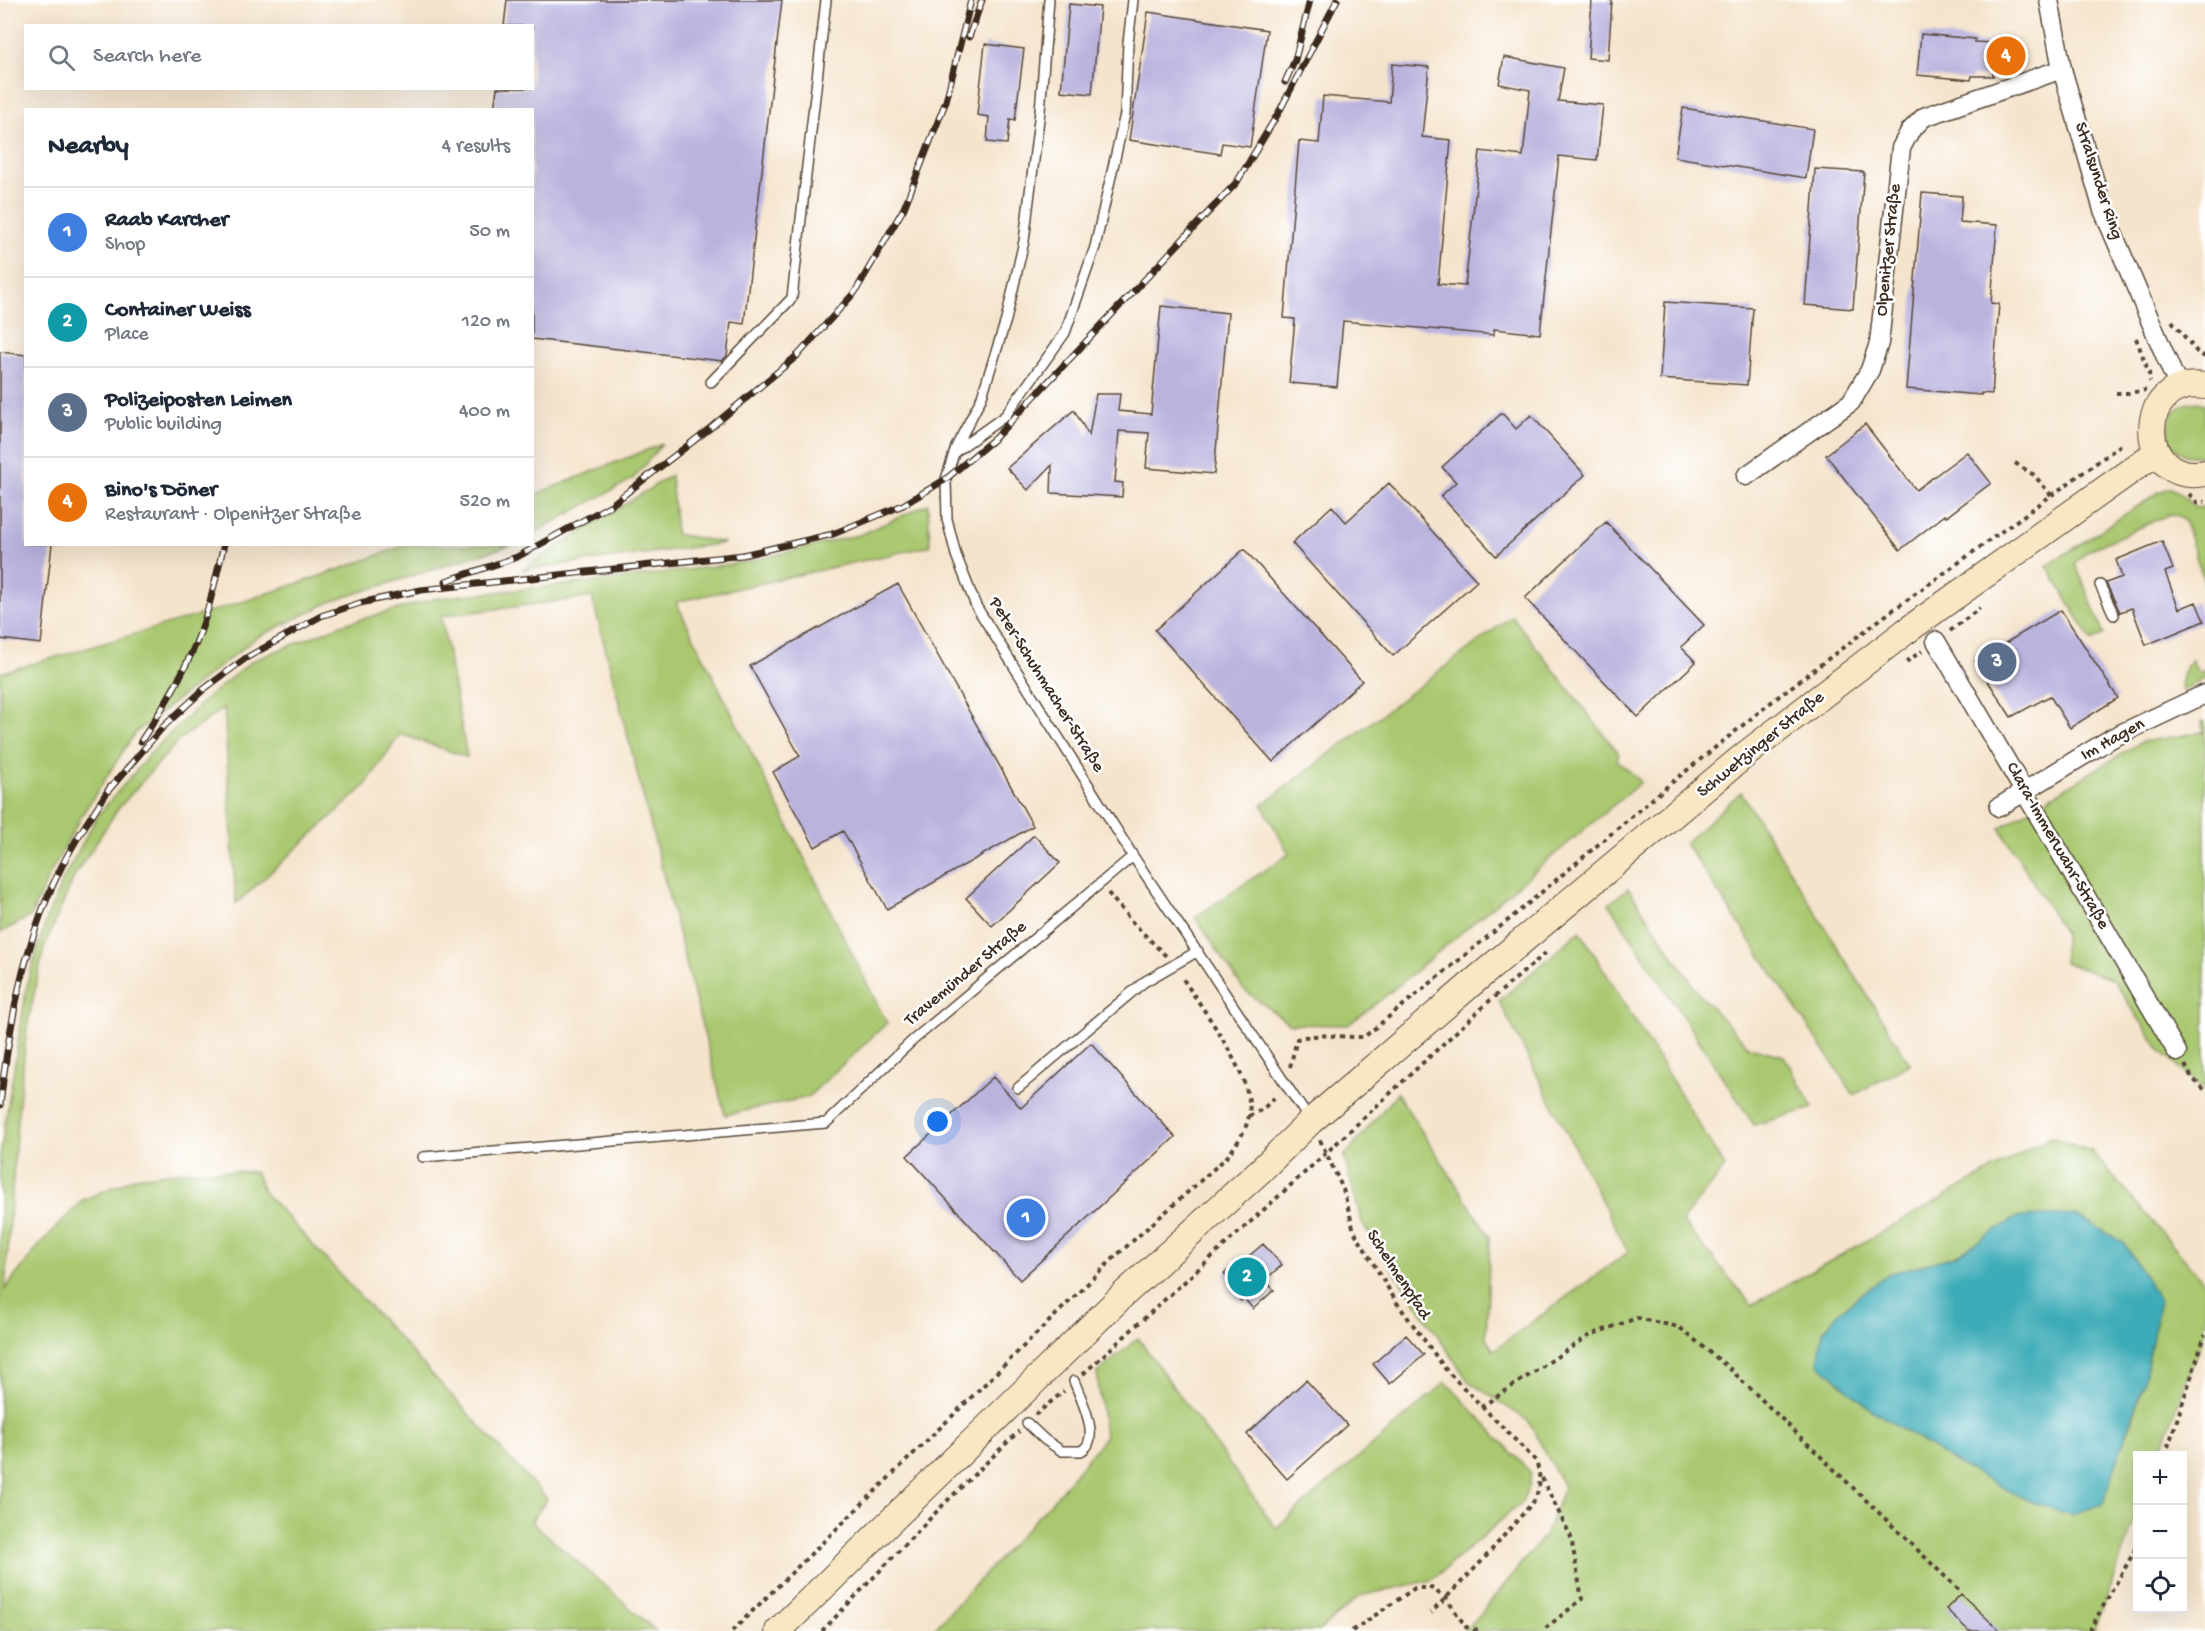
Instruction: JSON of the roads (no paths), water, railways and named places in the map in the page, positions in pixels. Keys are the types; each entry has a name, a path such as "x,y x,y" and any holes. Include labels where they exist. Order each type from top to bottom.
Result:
{"main road":[{"path":"2205,386 2190,385 2179,388 2160,402 2152,418 2151,436 2157,452 2176,470 2193,474 2205,473"},
{"name":"Schwetzinger Straße","path":"777,1631 1115,1302 1261,1170 1311,1121 1478,978 1746,754 1905,632 2157,452"}],"street":[{"name":"Stralsunder Ring","path":"2049,0 2062,69 2103,210 2179,388"},
{"name":"Olpenitzer Straße","path":"1746,476 1851,402 1870,370 1879,343 1901,148 1910,131 1924,117 2062,69"},
{"name":"Clara-Immerwahr-Straße","path":"1936,641 2177,1052"},
{"name":"Im Hagen","path":"1999,807 2112,738 2205,694"}],"lane":[{"path":"711,382 792,298 826,0"},
{"name":"Peter-Schuhmacher-Straße","path":"1049,0 1040,111 1024,241 1006,321 981,399 955,452 946,479 947,519 956,555 976,606 1133,856 1311,1121"},
{"path":"955,452 1005,416 1065,333 1095,247 1125,114 1128,43 1133,0"},
{"path":"2100,585 2114,615"},
{"name":"Travemünder Straße","path":"423,1157 826,1123 912,1041 1133,856"},
{"path":"1018,1088 1144,982 1198,951"},
{"path":"1027,1423 1045,1440 1062,1451 1081,1451 1088,1444 1090,1431 1084,1404 1074,1381"}],"water":[{"path":"2077,1215 2124,1243 2160,1300 2145,1377 2103,1504 2071,1515 2027,1500 1957,1464 1872,1410 1818,1363 1823,1331 1839,1312 1888,1274 1955,1256 2017,1217"}],"railway":[{"path":"446,581 517,557 611,505 709,429 798,355 855,292 904,208 946,101 971,0"},
{"path":"969,37 982,0"},
{"path":"1285,82 1295,60 1310,0"},
{"path":"107,792 162,728 204,689 246,658 321,616 360,603 421,590 743,555 833,534 903,505 946,479 995,438 1237,182 1279,112 1337,0"},
{"path":"141,741 171,694 196,643 223,546"},
{"path":"0,1105 13,1017 35,931 63,864 111,786"}],"place":[{"name":"Bino's Döner","path":"2006,56"},
{"name":"Polizeiposten Leimen","path":"1997,662"},
{"name":"Raab Karcher","path":"1026,1218"},
{"name":"Container Weiss","path":"1247,1277"}]}
